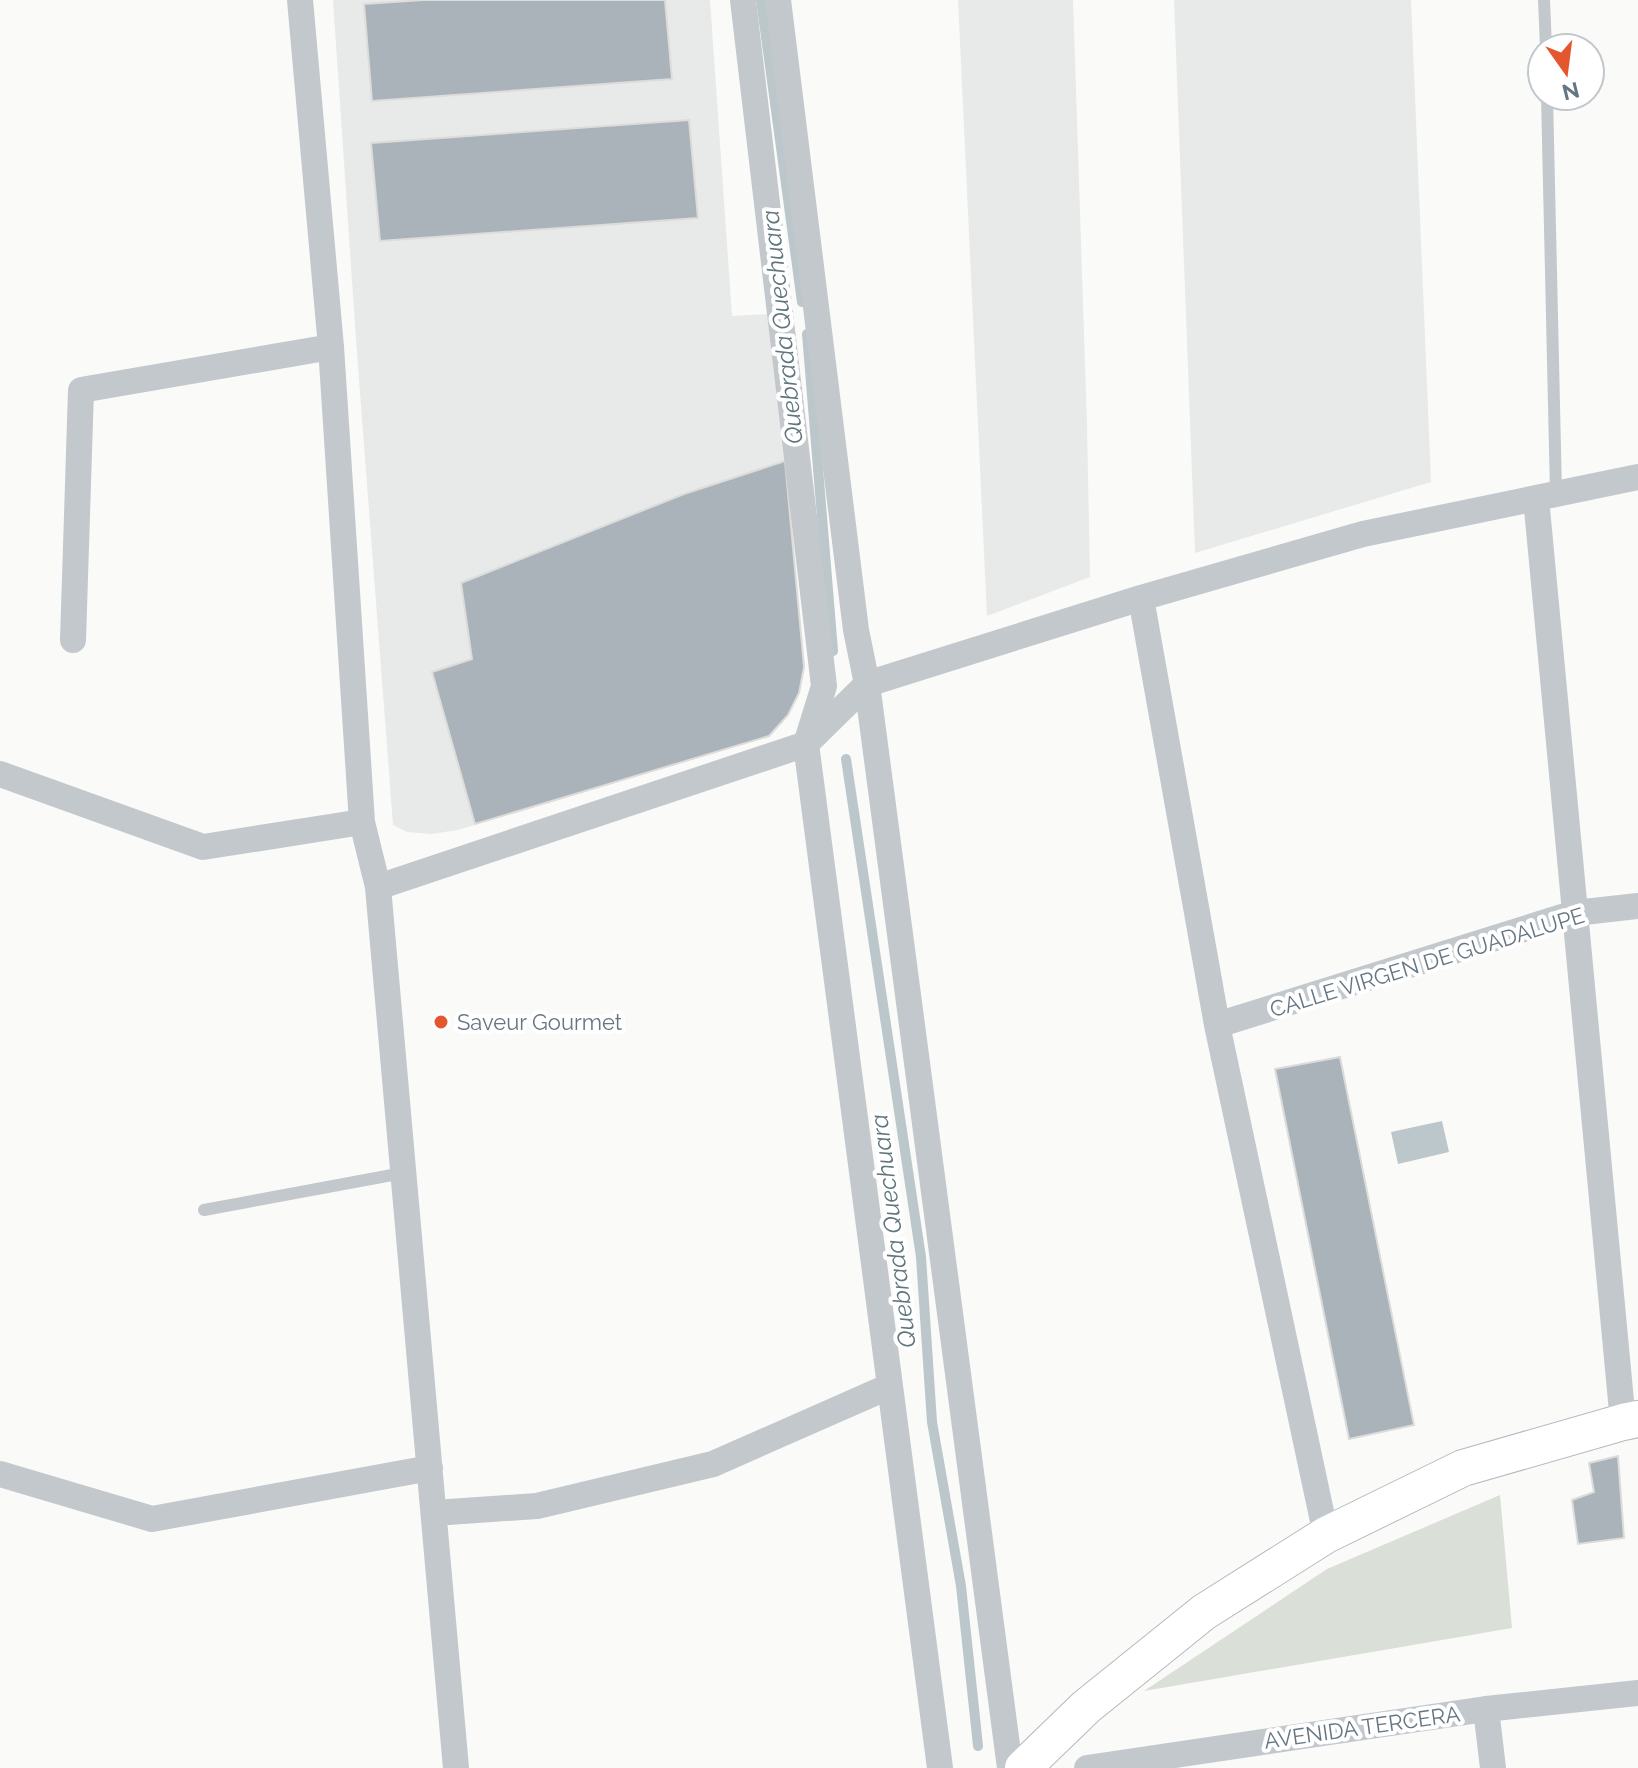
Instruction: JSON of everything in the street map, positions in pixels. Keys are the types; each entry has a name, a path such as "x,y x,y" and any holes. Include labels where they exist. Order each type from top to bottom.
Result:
{"street":[{"path":"300,0 331,347 362,822 378,887 456,1768"},
{"path":"743,0 824,686 806,744 940,1768"},
{"path":"778,0 856,630 867,684 1010,1768"},
{"path":"73,640 81,390 331,347"},
{"path":"378,887 806,744 867,684 1141,598 1363,534 1638,477"},
{"path":"1023,1768 1086,1707 1204,1612 1326,1535 1463,1468 1631,1421 1575,913 1546,496"},
{"path":"1141,598 1217,1025 1326,1535"},
{"path":"0,774 203,847 362,822"},
{"name":"CALLE VIRGEN DE GUADALUPE","path":"1217,1025 1575,913 1638,906"},
{"path":"434,1513 537,1506 713,1464 890,1386"},
{"path":"0,1474 152,1519 430,1468"},
{"name":"AVENIDA TERCERA","path":"1087,1768 1486,1709 1638,1693"},
{"path":"1486,1709 1493,1768"}],"lane":[{"path":"1544,0 1545,32"},
{"path":"1546,496 1547,112"},
{"path":"204,1210 403,1173"}],"shaded area":[{"path":"333,0 710,0 732,316 771,314 804,667 799,693 788,715 769,736 458,830 431,834 407,832 393,825"},
{"path":"958,0 1073,0 1090,577 987,616"},
{"path":"1174,0 1411,0 1431,482 1195,553"},
{"path":"1442,1121 1449,1152 1398,1164 1391,1132"},
{"path":"1500,1495 1512,1628 1144,1691 1327,1569"}],"building":[{"path":"423,0 665,0 672,79 372,101 364,4"},
{"path":"689,120 698,218 380,241 371,143"},
{"path":"785,461 804,667 799,693 788,715 769,736 475,824 432,672 472,659 461,583 684,494"},
{"path":"1340,1057 1414,1425 1349,1439 1275,1069"},
{"path":"1618,1456 1624,1538 1578,1544 1572,1500 1594,1492 1589,1463"}],"waterway":[{"name":"Quebrada Quechuara","path":"761,0 802,302"},
{"name":"Quebrada Quechuara","path":"807,334 833,651"},
{"name":"Quebrada Quechuara","path":"846,759 921,1257 932,1422 961,1586 978,1746"}],"place":[{"name":"Saveur Gourmet","path":"441,1022"}]}
